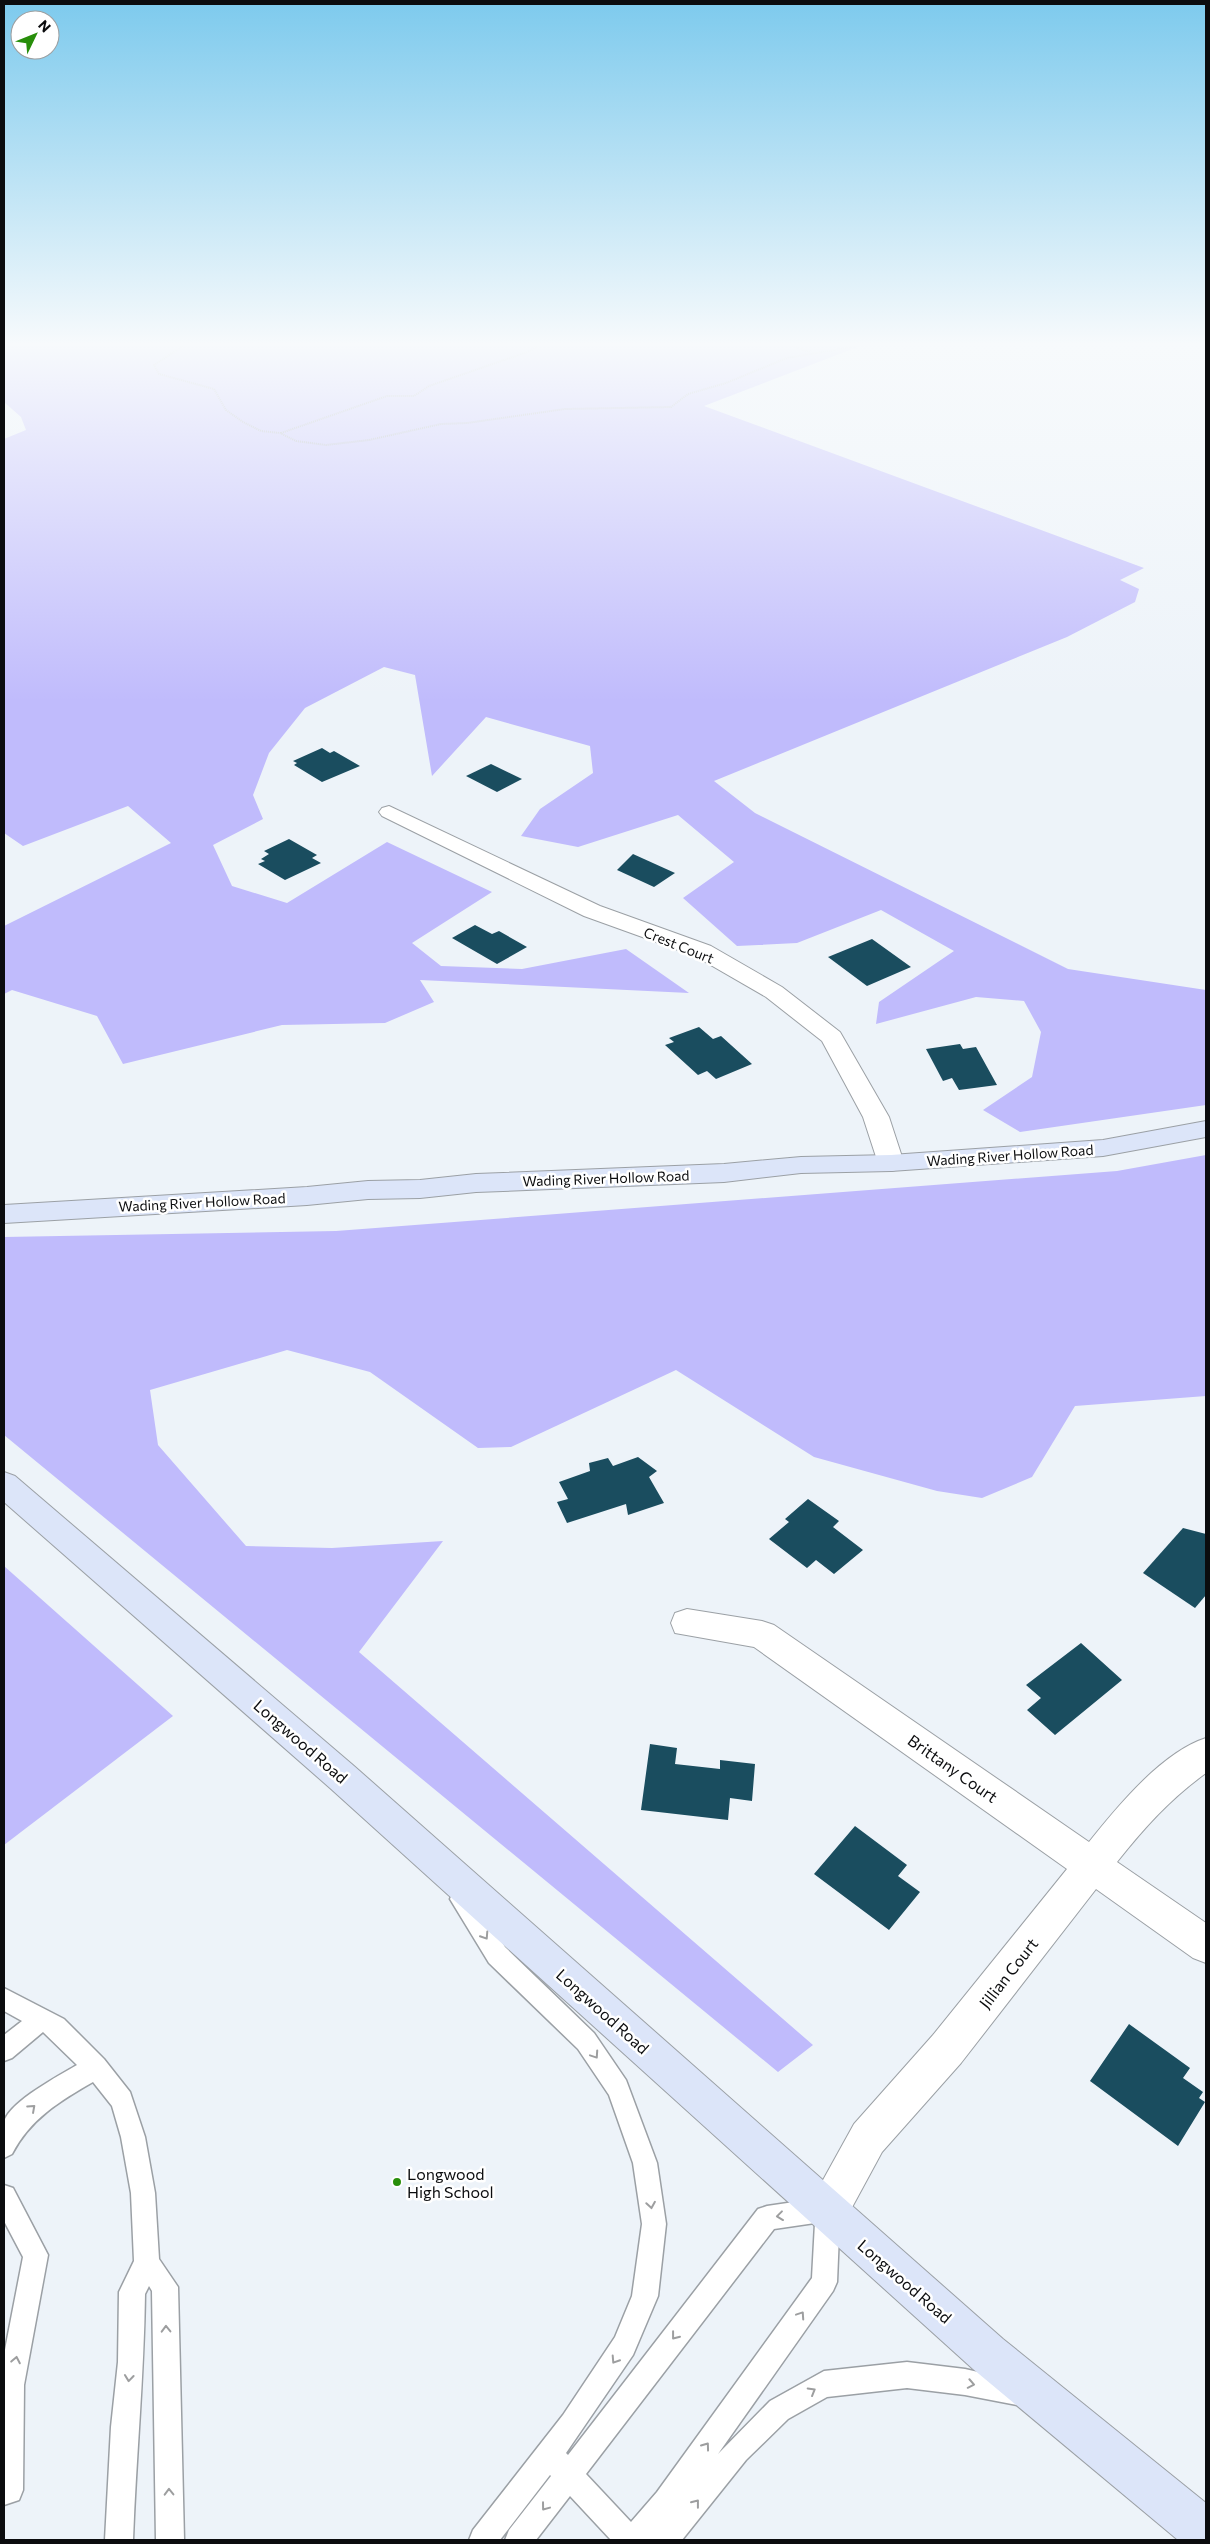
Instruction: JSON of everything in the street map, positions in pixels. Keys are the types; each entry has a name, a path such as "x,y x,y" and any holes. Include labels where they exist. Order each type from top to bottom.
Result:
{"street":[{"name":"Crest Court","path":"389,812 592,911 702,951 774,992 832,1037 876,1117 892,1163"},
{"name":"Wading River Hollow Road","path":"4,1214 307,1196 368,1190 724,1173 801,1165 892,1163 1103,1148 1206,1129"},
{"name":"Longwood Road","path":"4,1484 327,1764 828,2209 856,2238 988,2354 1206,2533"},
{"name":"Brittany Court","path":"687,1623 762,1635 1206,1945"},
{"name":"Jillian Court","path":"828,2209 868,2138 947,2049 1128,1821 1166,1782 1206,1753"}],"lane":[{"path":"440,1866 497,1955 586,2041 618,2088 645,2163 654,2224 645,2296 624,2346 572,2424 483,2540"},
{"path":"4,1999 56,2027 96,2067 122,2100 133,2138 143,2193 147,2263 132,2292 131,2362 124,2427 119,2540"},
{"path":"4,2050 42,2020"},
{"path":"4,2146 9,2132 34,2105 96,2067"},
{"path":"4,2197 36,2255 11,2385 9,2490 4,2491"},
{"path":"519,2540 767,2218 828,2209 824,2282 667,2502 634,2540"},
{"path":"147,2263 165,2287 170,2540"},
{"path":"665,2540 737,2451 779,2410 824,2384 908,2375 966,2382 1042,2397"},
{"path":"549,2454 629,2540"}],"shaded area":[{"path":"4,465 863,465 1144,568 1120,580 1139,589 1135,602 1067,637 714,781 755,813 1068,969 1206,990 1206,1105 1020,1132 983,1110 1032,1077 1041,1032 1024,1001 976,997 876,1024 879,1002 954,951 881,910 797,943 737,946 683,898 734,862 678,815 578,847 521,836 540,809 593,773 590,746 486,717 432,776 415,675 384,667 305,708 269,753 253,795 263,819 213,845 232,886 287,903 387,842 492,892 412,943 441,966 522,969 626,949 689,993 420,980 434,1002 385,1023 282,1025 123,1064 97,1016 12,990 4,994 4,926 171,843 128,806 23,846 4,833"},
{"path":"1206,1155 1206,1396 1075,1406 1032,1477 982,1498 937,1491 814,1457 676,1370 511,1447 478,1448 370,1372 287,1350 150,1390 158,1445 246,1546 332,1548 443,1541 359,1652 813,2045 778,2072 4,1435 4,1237 336,1231 1117,1171"},
{"path":"4,1566 173,1716 4,1845"}],"building":[{"path":"322,748 330,753 334,751 360,766 322,782 294,765 297,763 293,761"},
{"path":"491,764 522,779 497,792 466,776"},
{"path":"289,839 317,855 312,858 321,863 285,880 258,864 265,861 261,859 269,854 264,851"},
{"path":"633,854 675,873 654,887 617,870"},
{"path":"475,925 492,934 499,931 527,947 497,964 452,938"},
{"path":"872,939 911,967 867,986 828,957"},
{"path":"699,1027 713,1039 721,1036 752,1064 716,1079 707,1071 698,1075 665,1045 674,1042 669,1038"},
{"path":"960,1044 963,1049 976,1047 997,1085 959,1090 952,1078 943,1081 926,1049"},
{"path":"638,1457 657,1471 649,1477 664,1503 628,1515 626,1504 567,1523 557,1502 568,1499 559,1482 590,1471 589,1463 608,1458 613,1466"},
{"path":"808,1499 839,1521 833,1527 863,1550 834,1574 816,1560 807,1568 769,1539 789,1522 785,1519"},
{"path":"1183,1528 1206,1534 1206,1595 1195,1608 1143,1573"},
{"path":"1081,1643 1122,1680 1055,1735 1027,1710 1041,1698 1026,1685"},
{"path":"650,1744 677,1748 675,1764 720,1769 720,1760 755,1764 752,1801 730,1798 728,1820 641,1810"},
{"path":"855,1826 907,1865 898,1876 920,1892 889,1930 814,1874"},
{"path":"1129,2024 1190,2068 1183,2078 1203,2092 1199,2098 1205,2102 1178,2146 1090,2081"}],"place":[{"name":"Longwood High School","path":"397,2182"}]}
